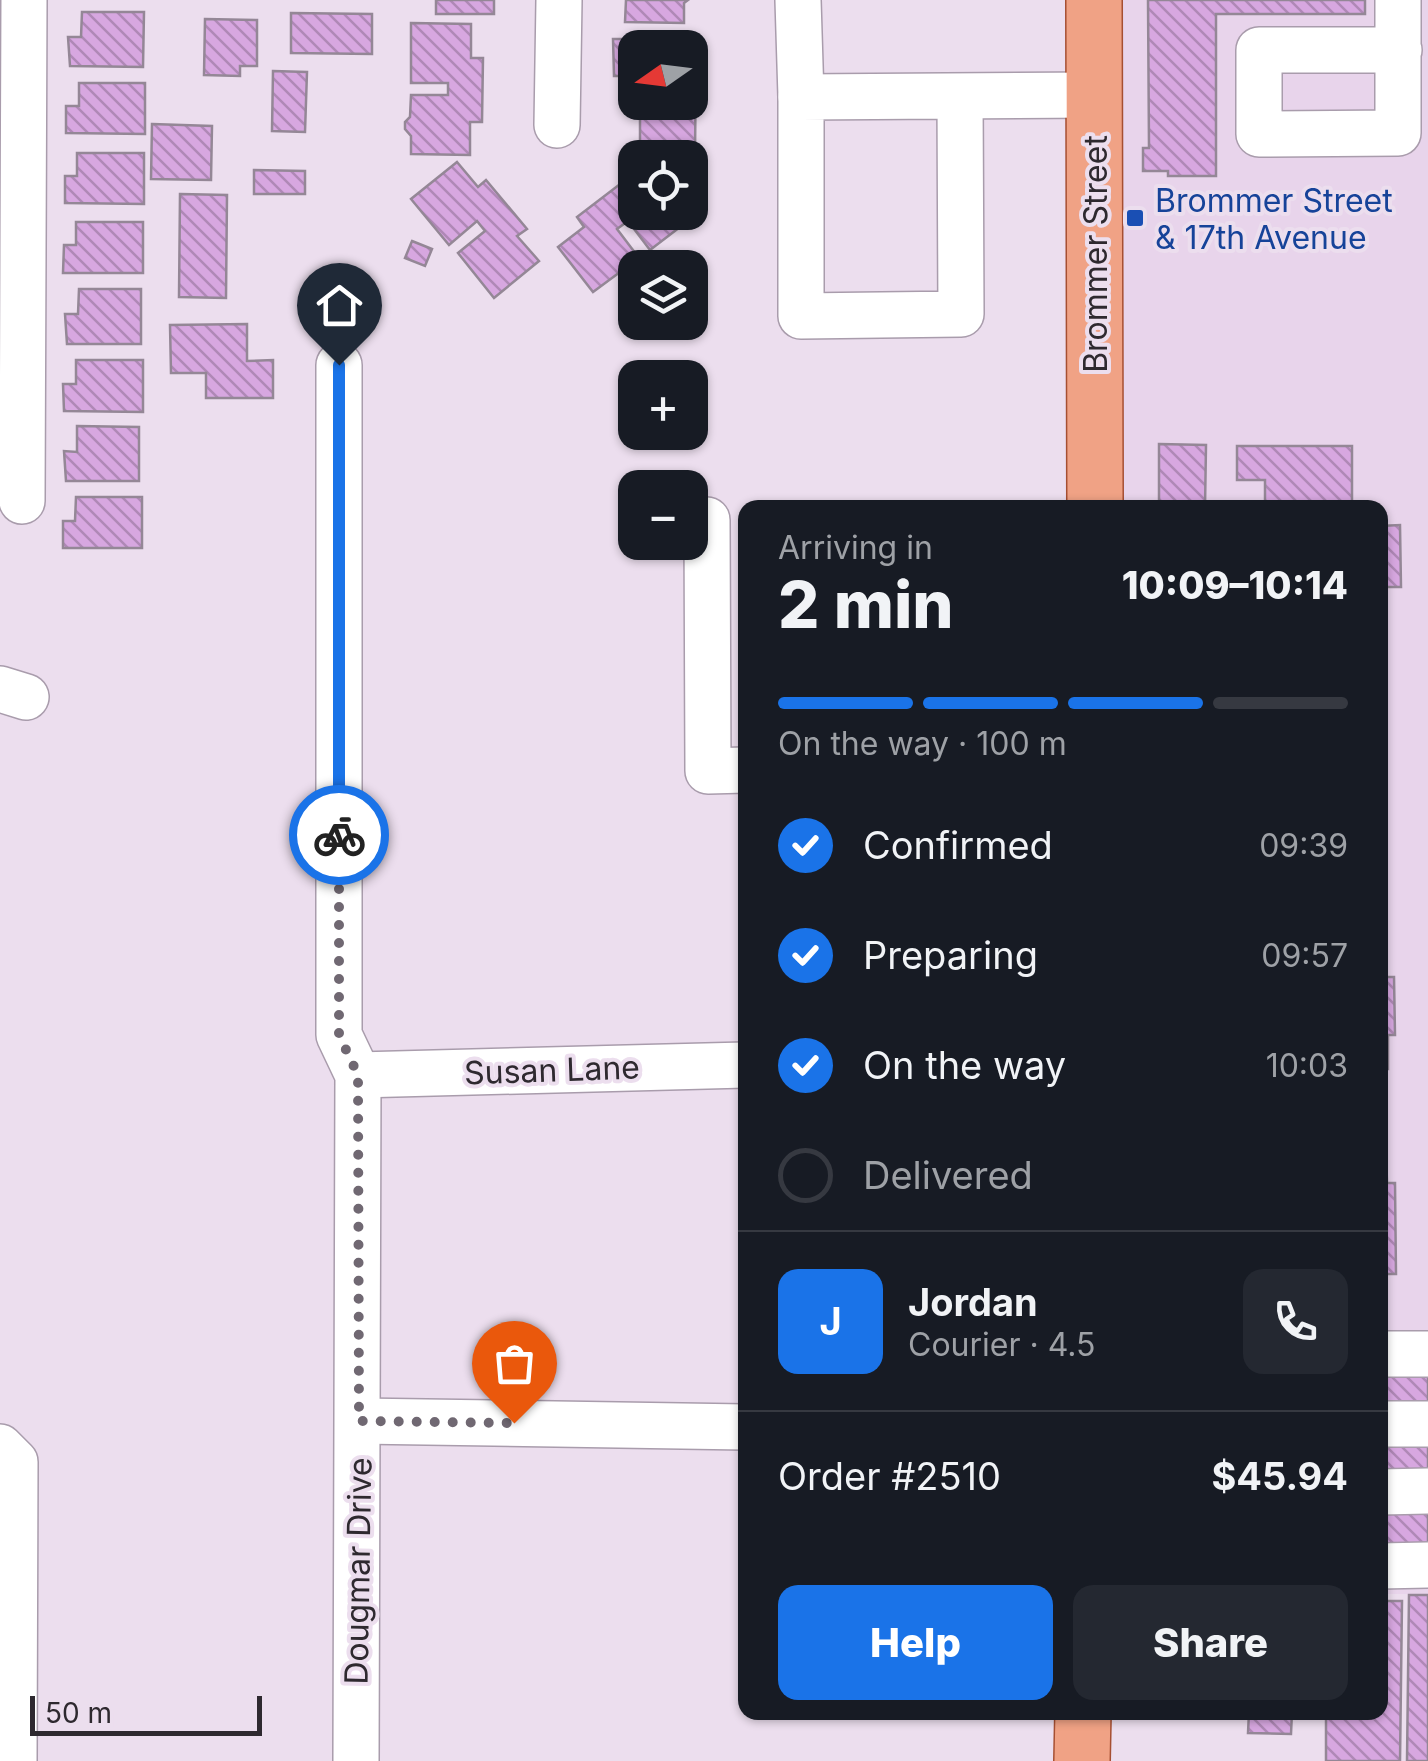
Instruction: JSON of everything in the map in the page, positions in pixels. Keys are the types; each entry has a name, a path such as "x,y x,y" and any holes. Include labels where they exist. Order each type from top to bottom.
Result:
{"main road":[{"name":"Brommer Street","path":"1094,0 1095,500"},
{"path":"1082,1761 1083,1720"}],"street":[{"path":"22,501 24,0"},
{"path":"558,125 559,0"},
{"path":"798,0 801,316 962,314 960,96"},
{"path":"1398,0 1399,50"},
{"path":"801,97 1095,95"},
{"name":"Dougmar Drive","path":"339,365 339,1035 358,1075 356,1761"},
{"path":"707,560 708,771 738,770"},
{"name":"Susan Lane","path":"358,1075 738,1065"},
{"path":"1388,1354 1428,1354"},
{"path":"359,1421 738,1427"},
{"path":"1388,1424 1428,1424"},
{"path":"0,1446 16,1462 14,1761"},
{"path":"1388,1492 1428,1491"},
{"path":"1388,1566 1428,1565"}],"shaded area":[{"path":"1090,0 1428,0 1428,1594 1388,1594 1388,500 1089,500"}],"building":[{"path":"436,0 494,0 494,14 436,14"},
{"path":"626,0 688,0 684,3 684,23 625,22"},
{"path":"1148,0 1365,0 1365,14 1216,14 1216,176 1168,176 1168,171 1143,171 1143,148 1149,148"},
{"path":"82,12 144,12 143,67 70,66 68,37 81,37"},
{"path":"291,13 372,14 372,54 291,53"},
{"path":"205,19 257,20 257,66 240,66 240,76 204,75"},
{"path":"411,23 471,24 471,58 483,58 482,122 470,122 470,155 411,154 411,136 405,122 410,117 411,95 448,95 448,83 411,83"},
{"path":"613,39 618,39 618,76 614,76"},
{"path":"273,71 307,72 305,132 272,131"},
{"path":"79,83 145,83 145,134 66,133 66,106 79,106"},
{"path":"640,120 695,120 695,140 640,140"},
{"path":"152,124 212,126 211,180 151,179"},
{"path":"77,153 144,153 144,204 65,203 65,176 77,176"},
{"path":"457,162 478,187 486,180 527,229 517,236 539,261 494,298 458,253 485,231 477,221 449,245 411,199"},
{"path":"254,170 305,171 305,194 254,194"},
{"path":"618,186 617,229 633,250 618,250 618,274 593,292 558,247 584,227 577,217"},
{"path":"180,194 227,195 226,298 179,297"},
{"path":"76,222 143,222 143,273 63,273 64,245 76,245"},
{"path":"635,230 676,230 650,250"},
{"path":"412,241 432,249 425,266 405,258"},
{"path":"79,289 141,289 141,344 67,344 65,314 78,314"},
{"path":"247,324 247,361 273,360 273,398 206,398 206,373 171,373 170,325"},
{"path":"76,360 143,360 143,412 64,411 63,384 76,384"},
{"path":"77,426 139,427 139,481 66,481 64,451 77,452"},
{"path":"1159,444 1206,445 1205,500 1159,500"},
{"path":"1237,446 1352,446 1352,500 1265,500 1265,480 1237,480"},
{"path":"76,497 142,497 142,548 63,548 63,521 75,521"},
{"path":"1400,525 1401,587 1388,587 1388,526"},
{"path":"1388,977 1394,977 1395,1035 1388,1035"},
{"path":"1388,1183 1395,1183 1396,1274 1388,1274"},
{"path":"1428,1370 1428,1405 1388,1405 1388,1371"},
{"path":"1388,1435 1428,1435 1428,1476 1388,1476"},
{"path":"1428,1499 1428,1546 1388,1547 1388,1500"},
{"path":"1409,1595 1428,1595 1428,1761 1407,1761"},
{"path":"1388,1601 1402,1601 1400,1761 1326,1761 1326,1720 1388,1720"},
{"path":"1249,1720 1292,1720 1291,1734 1248,1733"}],"way so far":[{"path":"339,835 339,1035 358,1075 359,1421 514,1423"}],"place":[{"name":"Brommer Street & 17th Avenue","path":"1135,218"}],"route":[{"path":"339,365 339,835"}]}
